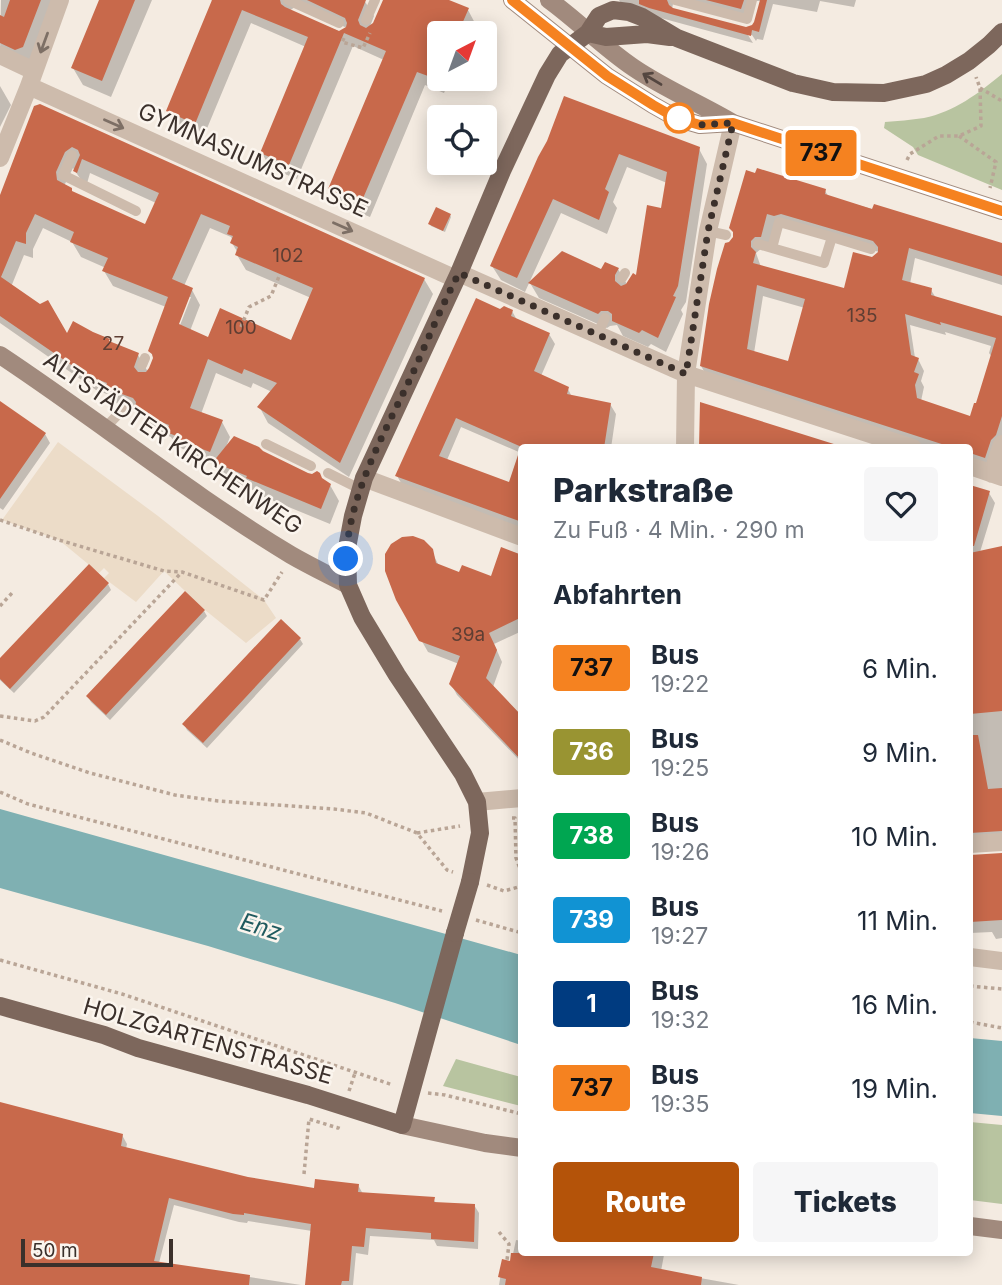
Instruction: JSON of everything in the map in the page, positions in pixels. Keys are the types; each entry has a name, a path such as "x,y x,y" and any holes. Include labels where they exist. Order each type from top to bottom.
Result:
{"main road":[{"path":"512,0 607,76 676,118 700,125 733,123"},
{"path":"549,0 622,60 651,80 733,123 994,209"},
{"path":"518,1147 402,1125 470,881 480,821 477,802 463,774 378,645 348,585 346,548 362,484 541,85 560,54 588,33 599,16 612,10 629,12 677,38 793,83 832,92 860,94 884,93 926,84 969,61 1002,32"},
{"path":"588,33 606,37 647,34 677,38"},
{"name":"ALTSTÄDTER KIRCHENWEG","path":"0,355 232,517 292,555 348,585"},
{"name":"HOLZGARTENSTRASSE","path":"0,1006 402,1125"},
{"path":"973,1226 1002,1230"}],"street":[{"path":"0,158 60,0"},
{"name":"GYMNASIUMSTRASSE","path":"0,55 87,118 305,216 457,276 686,374 901,444"},
{"path":"685,444 686,374 708,231 733,123"},
{"path":"973,467 997,475 1002,444"},
{"path":"362,484 518,536"},
{"path":"477,802 518,798"},
{"path":"973,844 1002,842"},
{"path":"973,957 1002,961"}],"lane":[{"path":"288,0 339,23"},
{"path":"366,20 374,0"},
{"path":"675,0 747,19 752,0"},
{"path":"72,155 63,175 136,211"},
{"path":"772,248 779,222 871,249"},
{"path":"708,231 726,235"},
{"path":"758,244 824,263 832,237"},
{"path":"597,335 605,318"},
{"path":"105,428 128,404"},
{"path":"266,444 311,466"},
{"path":"328,473 362,484"}],"path":[{"path":"898,177 910,154 939,136 959,136 981,126 980,88 1002,101"},
{"path":"959,136 996,162 994,209"},
{"path":"241,327 250,307 271,296 279,274"},
{"path":"0,520 164,571 182,572 264,600 292,555"},
{"path":"0,716 35,721 44,717 182,572"},
{"path":"0,606 13,592"},
{"path":"0,740 90,773 175,795 366,813 417,833 447,870 470,881 504,891 518,887"},
{"path":"0,792 28,804 450,914"},
{"path":"417,833 480,821 514,818 518,863"},
{"path":"475,920 518,932"},
{"path":"0,960 122,994 412,1086 518,1113"},
{"path":"973,986 1002,989"},
{"path":"973,1023 1002,1028"},
{"path":"304,1174 307,1130"},
{"path":"499,1232 509,1244 507,1260"}],"green space":[{"path":"1002,74 1002,190 918,155 913,147 884,128 885,122 924,118 946,111 975,95"},
{"path":"456,1059 518,1076 518,1105 443,1086"},
{"path":"973,1122 1002,1125 1002,1204 973,1200"}],"shaded area":[{"path":"58,442 158,516 264,600 276,618 246,643 205,610 164,571 136,602 104,578 109,573 104,568 99,573 59,540 2,520"}],"water":[{"name":"Enz","path":"0,809 518,954 518,1044 208,946 0,888"},
{"path":"973,1038 1002,1041 1002,1116 973,1113"}],"building":[{"path":"10,0 41,0 23,47 15,50 0,43 0,15 4,17"},
{"path":"99,0 135,0 102,81 71,68"},
{"path":"212,0 280,0 285,7 339,31 346,27 345,18 307,0 366,0 358,20 360,25 366,28 373,23 383,0 449,0 469,8 463,21 427,21 427,76 417,72 361,203 328,189 386,51 344,33 289,165 260,153 308,37 242,10 195,124 166,111"},
{"path":"639,0 667,0 673,8 746,27 754,22 760,0 767,0 759,32 752,30 751,36 649,8 639,4"},
{"path":"706,0 744,0 741,9"},
{"path":"564,96 700,147 678,286 673,296 676,297 658,338 612,321 612,314 608,311 598,314 528,283 562,251 601,269 605,262 619,268 615,281 621,286 626,284 633,273 636,275 647,205 661,208 667,172 619,154 605,189 609,192 599,220 553,199 517,278 490,266 547,141"},
{"path":"40,104 425,278 340,463 257,407 277,383 244,369 242,374 208,359 190,408 223,420 210,452 178,440 179,437 166,432 169,425 143,415 145,411 135,407 133,398 105,388 107,383 86,375 0,316 0,195 34,106","holes":["72,147 78,150 80,155 73,171 77,173 82,159 159,193 145,224 72,191 72,188 57,180 56,172 65,152","35,214 74,232 70,242 108,258 102,271 168,297 148,351 153,358 146,372 138,372 134,367 139,353 109,341 110,339 73,321 67,333 48,300 40,304 1,277 16,241 26,244 26,233","201,214 230,226 227,234 233,236 230,243 238,247 235,255 313,288 291,340 220,308 208,337 179,324 193,288 172,279"]},
{"path":"757,168 826,189 825,194 872,209 874,204 1002,243 1002,276 909,248 902,280 932,288 931,295 1002,316 1002,416 985,458 973,454 973,444 942,444 700,366 717,269 725,243 733,237 729,228 746,170 755,173","holes":["767,214 781,214 873,241 878,252 872,257 853,252 844,288 753,263 756,252 751,247 751,241 755,237 761,237","757,285 805,299 788,361 747,349","905,314 996,338 970,416 917,398 915,385 919,374 914,372 919,358 911,355"]},
{"path":"436,207 451,214 443,231 428,224"},
{"path":"476,298 500,309 504,306 513,310 511,316 550,333 534,371 569,387 567,394 611,403 605,444 518,445 456,418 439,456 509,482 518,455 518,521 395,476"},
{"path":"0,401 46,433 0,499"},
{"path":"700,402 834,444 699,444"},
{"path":"234,436 308,473 320,473 322,478 331,484 321,509 213,462"},
{"path":"973,486 990,491 973,546"},
{"path":"413,536 424,540 433,549 436,563 459,572 462,565 491,576 501,547 518,553 518,619 489,633 497,650 486,678 518,712 518,757 449,684 460,656 419,641 396,600 385,571 385,554 391,544 402,537"},
{"path":"1002,546 1002,711 973,714 973,552"},
{"path":"89,564 109,583 10,689 0,679 0,658"},
{"path":"185,591 205,610 106,715 86,696"},
{"path":"281,619 301,638 203,743 182,724"},
{"path":"973,735 978,735 988,789 1002,788 1002,831 973,833"},
{"path":"1002,853 1002,920 973,922 973,855"},
{"path":"0,1102 123,1134 121,1146 248,1177 314,1188 315,1179 359,1184 358,1192 435,1197 434,1202 475,1204 474,1242 431,1239 431,1233 366,1228 364,1247 352,1246 349,1281 342,1281 341,1285 305,1285 311,1224 244,1213 233,1214 169,1198 154,1261 250,1275 249,1285 0,1285"},
{"path":"511,1253 518,1253 518,1256 653,1256 651,1267 702,1277 701,1285 505,1285 506,1279 498,1277 502,1259 510,1261"}],"bus line":[{"name":"737","path":"512,0 607,76 676,118 700,125 733,123 1002,211"}],"route":[{"path":"346,559 353,516 364,478 459,273 686,374 708,231 733,123 700,125 676,118 679,118"}]}
